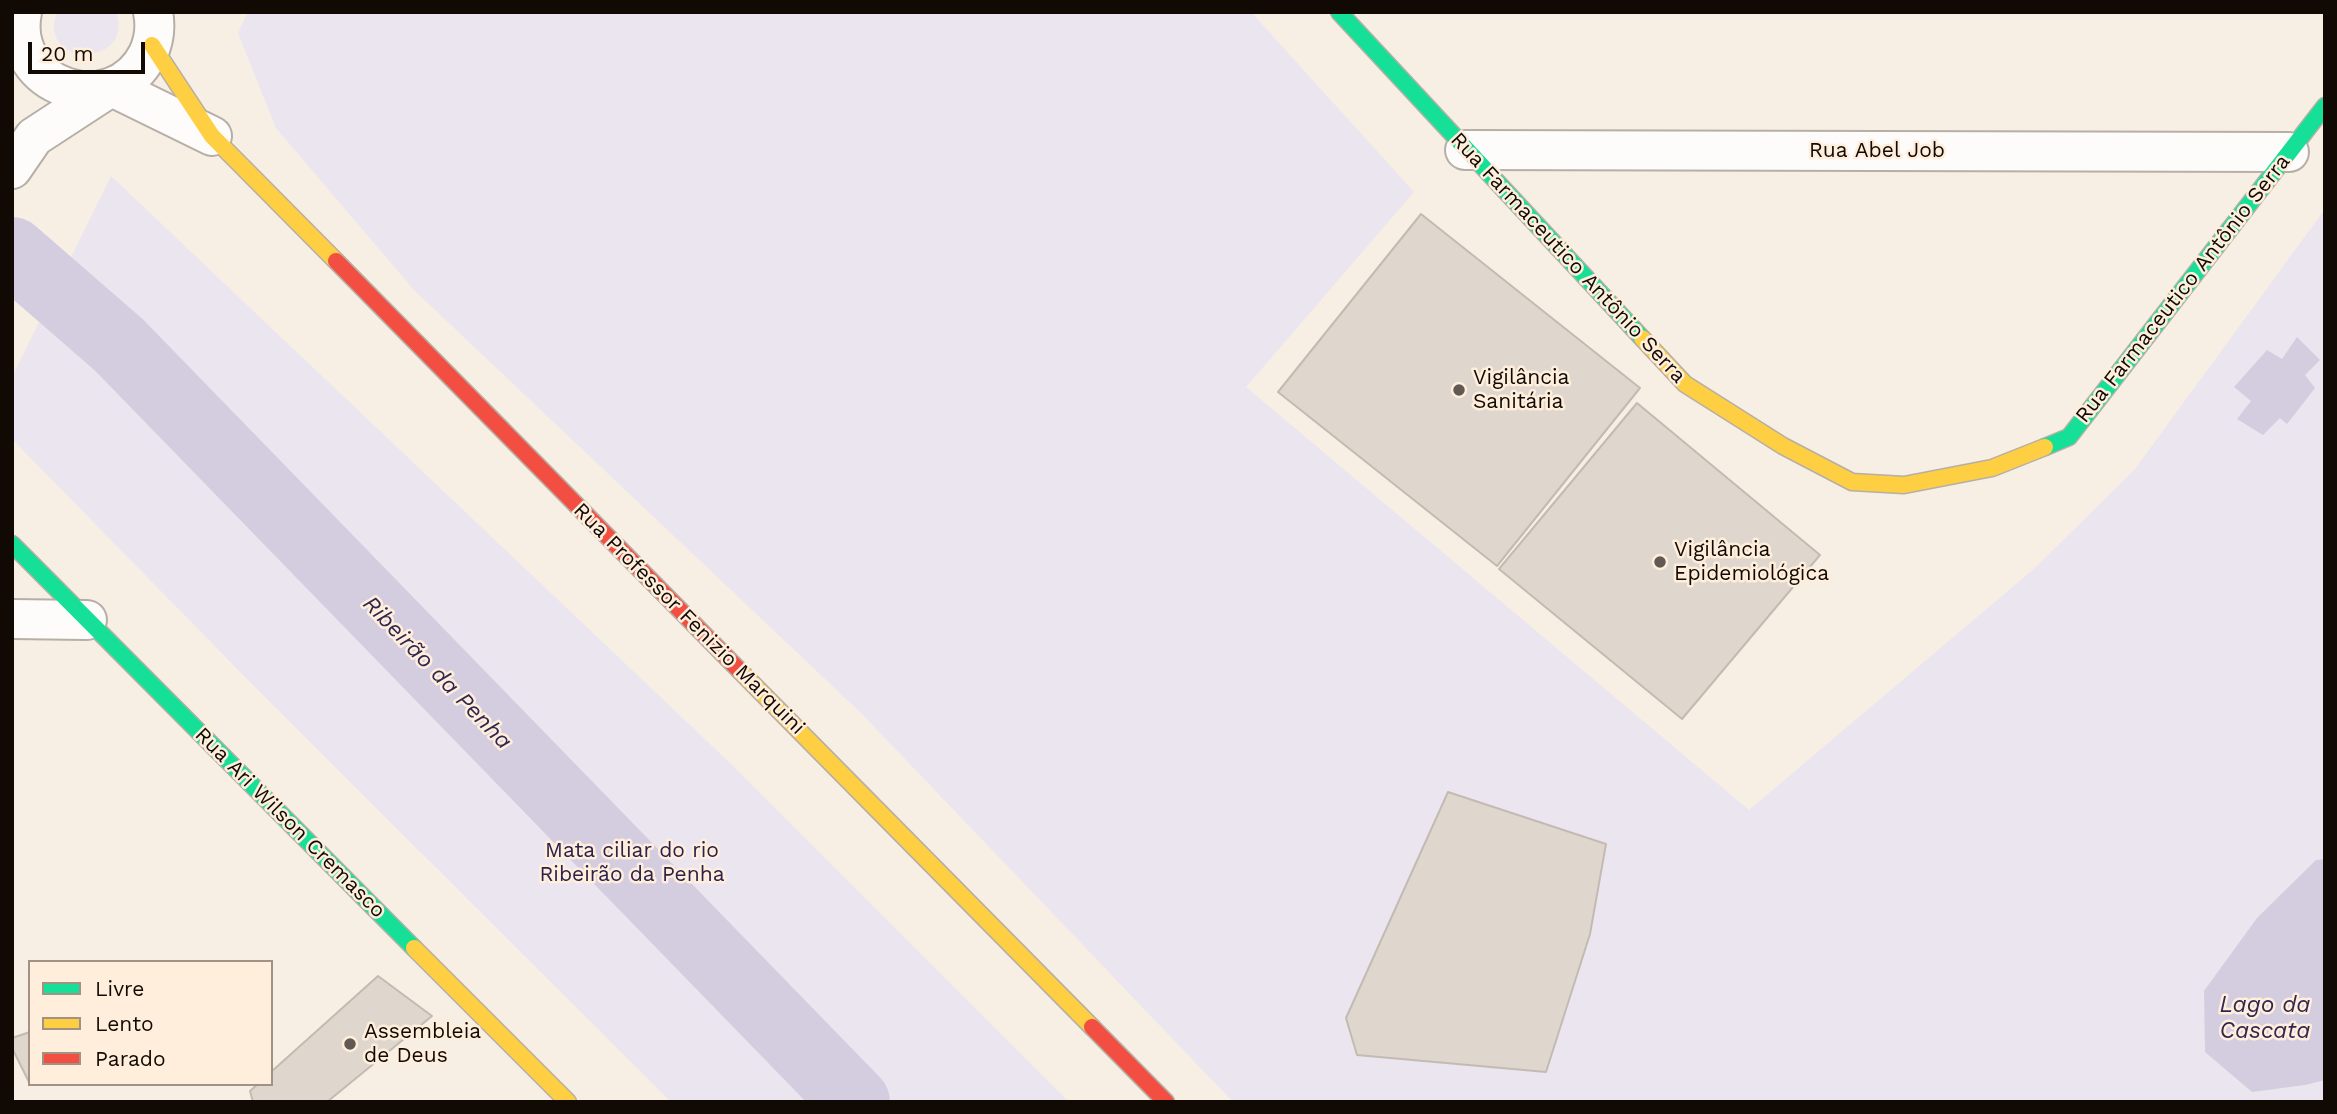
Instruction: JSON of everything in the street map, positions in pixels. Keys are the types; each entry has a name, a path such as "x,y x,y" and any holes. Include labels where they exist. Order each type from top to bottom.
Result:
{"street":[{"path":"22,12 21,38 28,61 22,155"},
{"name":"Rua Farmaceutico Antônio Serra","path":"1339,12 1685,384 1783,446 1852,482 1904,485 1992,468 2069,437 2325,106"},
{"path":"22,155 109,88 127,80 142,65 153,28"},
{"name":"Rua Professor Fenizio Marquini","path":"153,28 212,136 1166,1102"},
{"path":"28,61 62,87 85,92 109,88 212,136"},
{"name":"Rua Abel Job","path":"1465,150 2289,152"},
{"name":"Rua Ari Wilson Cremasco","path":"12,544 568,1102"},
{"path":"12,620 87,620"}],"green space":[{"path":"57,12 116,12 118,30 112,43 101,51 86,54 72,52 60,44 54,31"},
{"path":"248,12 1251,12 1414,192 1246,387 1749,810 2035,568 2135,469 2325,209 2325,1102 1233,1102 862,714 414,290 276,128 238,33"},
{"name":"Mata ciliar do rio Ribeirão da Penha","path":"111,176 729,762 1069,1102 671,1102 249,681 12,439 12,377"}],"water":[{"path":"2297,337 2320,360 2305,375 2315,388 2287,424 2280,418 2263,435 2237,419 2251,401 2234,387 2267,350 2282,359"},
{"name":"Lago da Cascata","path":"2325,859 2325,1080 2252,1092 2205,1052 2204,991 2257,918 2316,860"}],"building":[{"name":"Vigilância Sanitária","path":"1421,214 1640,388 1497,566 1278,392"},
{"name":"Vigilância Epidemiológica","path":"1637,403 1820,555 1682,719 1499,569"},
{"path":"1448,792 1606,844 1590,934 1546,1072 1357,1055 1346,1018"},
{"name":"Assembleia de Deus","path":"378,976 432,1016 327,1102 253,1102 250,1091 256,1086 273,1086 273,1070"},
{"path":"28,1033 28,1080 12,1048 12,1038"}],"waterway":[{"name":"Ribeirão da Penha","path":"12,252 119,345 855,1102"}],"traffic: fast":[{"path":"1339,12 1642,338"},
{"path":"2045,447 2069,437 2325,106"},
{"path":"12,544 414,948"}],"traffic: slow":[{"path":"152,45 212,136 336,261"},
{"path":"1642,338 1685,384 1783,446 1852,482 1904,485 1992,468 2045,447"},
{"path":"740,671 1092,1027"},
{"path":"414,948 568,1102"}],"traffic: jam":[{"path":"336,261 740,671"},
{"path":"1092,1027 1166,1102"}],"place":[{"name":"Vigilância Sanitária","path":"1459,390"},
{"name":"Vigilância Epidemiológica","path":"1660,562"},
{"name":"Assembleia de Deus","path":"350,1044"}]}
